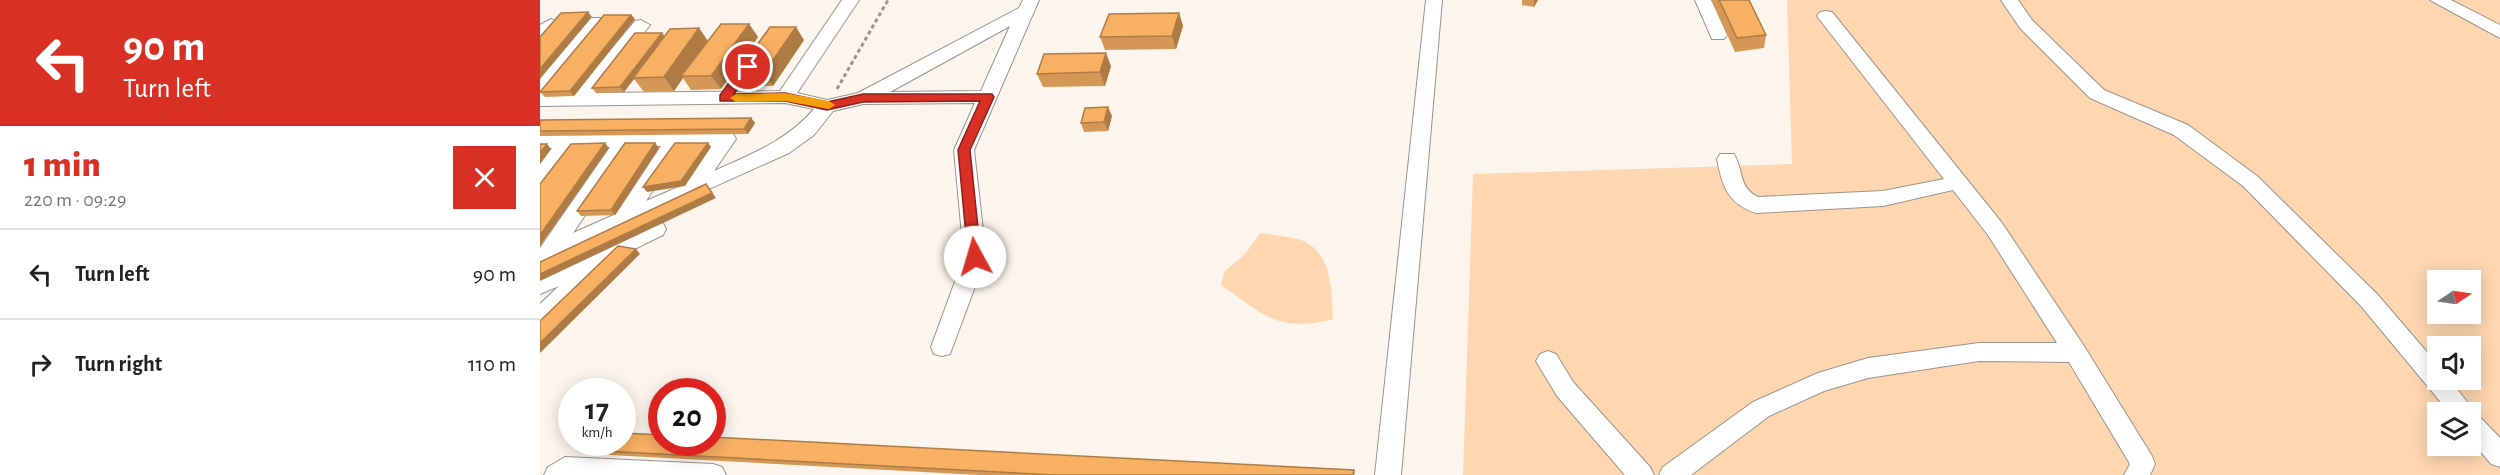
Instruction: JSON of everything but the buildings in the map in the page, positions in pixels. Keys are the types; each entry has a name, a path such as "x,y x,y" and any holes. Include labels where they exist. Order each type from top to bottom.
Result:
{"street":[{"path":"785,97 850,0"},
{"path":"1388,475 1434,0"},
{"path":"1703,0 1718,35"},
{"path":"2009,0 2026,24 2097,94 2181,130 2250,180 2369,300 2455,402"},
{"path":"2438,0 2500,32"},
{"path":"863,98 1028,6"},
{"path":"942,347 975,257 964,150 1028,6"},
{"path":"1826,16 1995,229 2076,353 2143,464 2137,475"},
{"path":"540,89 597,22"},
{"path":"580,100 641,25"},
{"path":"725,98 738,80"},
{"path":"626,99 640,81"},
{"path":"540,100 785,97 827,106 863,98 988,97"},
{"path":"544,256 782,148 807,130 827,106"},
{"path":"540,141 726,139 690,190"},
{"path":"540,180 568,140"},
{"path":"544,256 624,140"},
{"path":"624,219 675,140"},
{"path":"1726,159 1733,188 1741,199 1756,205 1871,200 1935,189 1957,182"},
{"path":"540,285 656,229"},
{"path":"540,318 606,253"},
{"path":"1672,475 1761,409 1818,383 1868,368 1979,352 2076,353"},
{"path":"1548,361 1565,388 1641,475"},
{"path":"2481,434 2500,456"},
{"path":"557,475 565,468 713,475"}],"path":[{"path":"827,106 888,0"}],"shaded area":[{"path":"1787,0 2500,0 2500,475 1463,475 1473,174 1792,164"},
{"path":"1260,233 1298,239 1309,244 1318,252 1328,272 1333,319 1299,324 1285,322 1261,313 1221,285 1224,272 1245,254"}],"slow traffic":[{"path":"736,98 785,97 829,105"}],"route":[{"path":"748,67 725,98 785,97 827,106 863,98 988,97 964,150 975,257"}]}
